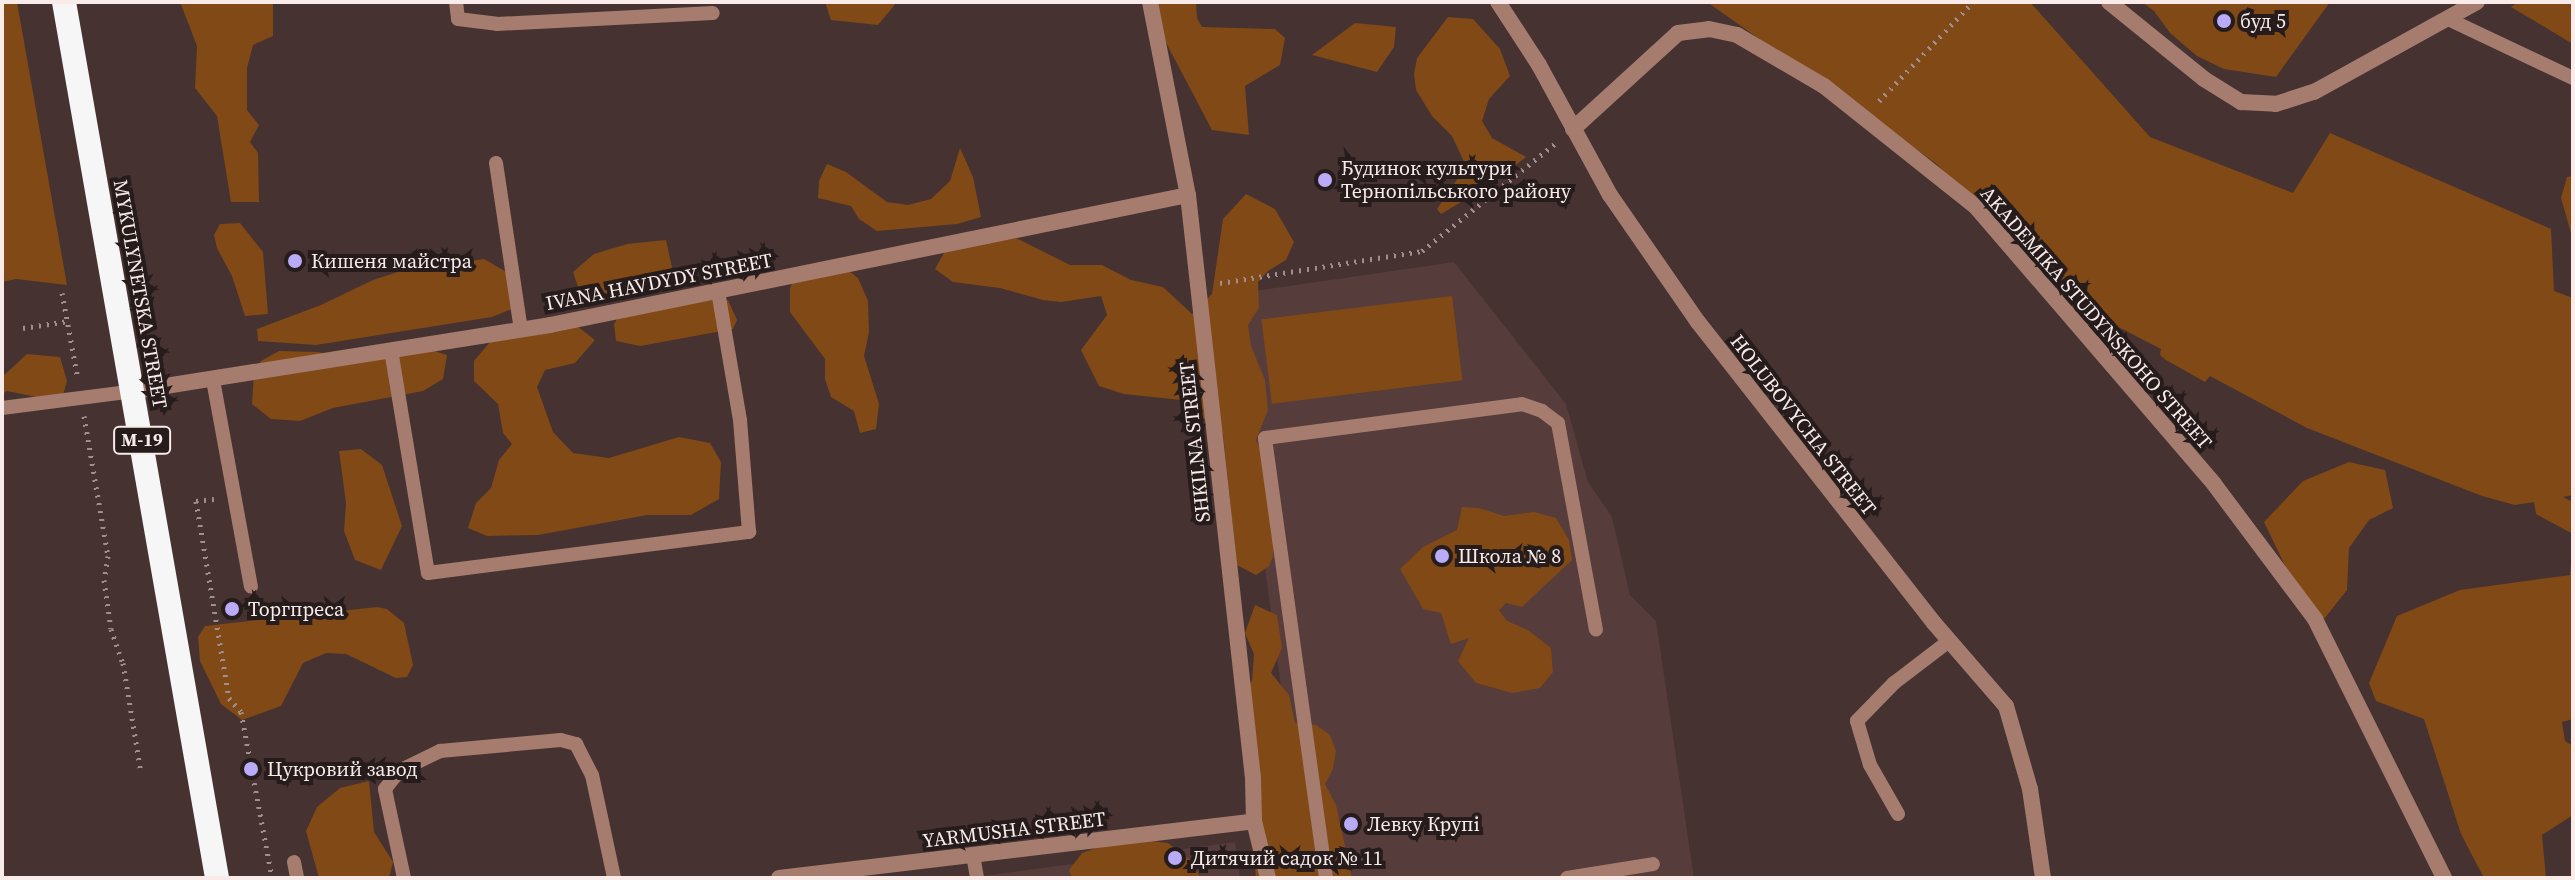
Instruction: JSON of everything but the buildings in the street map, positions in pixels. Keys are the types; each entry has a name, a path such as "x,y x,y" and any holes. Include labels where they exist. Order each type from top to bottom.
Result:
{"highway":[{"name":"MYKULYNETSKA STREET","path":"64,2 217,878"}],"street":[{"name":"SHKILNA STREET","path":"1150,2 1188,195 1253,778 1254,821 1268,878"},
{"name":"HOLUBOVYCHA STREET","path":"1498,2 1539,65 1610,195 1698,322 1949,641 2006,706 2030,789 2043,878"},
{"path":"2109,2 2204,79 2241,102 2276,104 2314,92 2477,2"},
{"name":"AKADEMIKA STUDYNSKOHO STREET","path":"1573,129 1678,33 1709,29 1737,35 1824,86 1976,207 2214,484 2315,619 2444,878"},
{"name":"IVANA HAVDYDY STREET","path":"134,391 521,330 1188,195"},
{"name":"YARMUSHA STREET","path":"779,878 1254,821"}],"lane":[{"path":"456,2 458,19 497,24 713,13"},
{"path":"2448,19 2573,78"},
{"path":"496,163 521,330"},
{"path":"391,350 428,573 749,532 740,420 718,291"},
{"path":"213,380 251,587"},
{"path":"2,408 134,391"},
{"path":"1326,878 1265,438 1522,404 1542,411 1558,423 1596,630"},
{"path":"1898,814 1870,765 1857,721 1894,683 1949,641"},
{"path":"404,878 385,789 399,771 440,751 561,740 576,744 592,775 614,878"},
{"path":"973,855 977,878"},
{"path":"294,862 297,878"},
{"path":"1567,878 1653,864"}],"path":[{"path":"1864,117 1973,2"},
{"path":"1198,287 1422,251 1573,129"},
{"path":"62,293 108,556 104,580 111,629 123,663 141,773"},
{"path":"23,328 68,321"},
{"path":"196,501 229,698 241,712 272,878"}],"shaded area":[{"path":"2,2 17,2 67,285 16,279 2,282"},
{"path":"180,2 273,2 273,36 253,45 247,68 247,110 259,125 250,142 258,153 259,202 231,202 217,116 195,88 197,46"},
{"path":"825,2 897,2 878,25 831,20"},
{"path":"1156,2 1196,2 1197,18 1202,27 1275,29 1285,38 1280,65 1245,86 1249,135 1212,130 1162,35"},
{"path":"1707,2 2030,2 2150,137 2293,193 2330,133 2551,229 2554,291 2573,298 2573,495 2563,497 2573,502 2573,534 2536,514 2534,502 2515,505 2482,496 2307,428 2210,376 2205,382 2166,360 2160,355 2161,349 2101,318 1934,162"},
{"path":"2142,2 2330,2 2276,77 2224,69 2197,56 2170,33 2154,11"},
{"path":"2518,2 2573,2 2573,44 2511,7"},
{"path":"1448,17 1473,19 1500,49 1510,76 1489,99 1482,121 1492,138 1526,157 1493,183 1441,214 1437,209 1466,166 1452,136 1432,116 1416,90 1414,74 1417,58"},
{"path":"1355,23 1396,27 1394,47 1377,72 1312,55"},
{"path":"960,148 973,177 981,217 957,224 877,231 859,219 851,206 818,198 819,181 827,164 846,172 887,202 908,205 931,199 950,181"},
{"path":"2573,176 2573,240 2561,198 2567,177"},
{"path":"1246,194 1275,209 1294,242 1286,260 1268,271 1258,282 1259,308 1248,325 1251,346 1265,380 1268,410 1256,440 1262,453 1273,530 1273,557 1269,566 1256,575 1237,565 1223,434 1181,400 1124,394 1099,386 1081,350 1107,315 1101,296 1061,302 1043,300 1000,288 953,282 935,269 945,251 1016,238 1070,265 1102,265 1131,280 1163,287 1192,314 1212,294 1223,219"},
{"path":"240,223 263,252 268,314 245,316 232,276 217,248 214,235 220,224"},
{"path":"666,240 673,272 666,279 640,289 607,293 579,290 573,272 594,254 627,244"},
{"path":"484,259 510,274 512,309 492,317 316,345 258,341 257,329 321,305 373,280 404,270"},
{"name":"Школа № 8","path":"1454,262 1566,404 1588,482 1612,517 1630,595 1656,621 1694,878 1307,878 1228,295"},
{"path":"840,264 858,278 868,301 869,332 864,356 879,404 876,429 860,433 854,411 831,397 825,379 825,359 790,312 790,288 799,267"},
{"path":"1452,296 1462,380 1272,404 1261,319"},
{"path":"704,298 728,300 737,320 733,329 640,346 616,341 614,324 619,316"},
{"path":"577,326 595,340 575,363 545,370 537,387 553,432 573,453 609,458 679,437 710,443 721,462 719,499 691,515 647,515 538,535 487,536 468,528 476,503 491,488 499,460 512,444 503,433 498,404 474,381 474,361 490,342"},
{"path":"407,342 447,355 443,379 423,391 333,408 300,421 271,419 252,404 254,373 261,361 279,351 318,352 355,359"},
{"path":"27,354 60,357 67,381 61,402 7,391 2,394 2,377"},
{"path":"361,449 382,465 402,526 381,570 355,560 344,531 346,503 339,451"},
{"path":"2349,462 2385,470 2393,508 2369,520 2349,548 2347,590 2324,619 2291,578 2264,522 2303,481"},
{"path":"1462,507 1479,508 1504,516 1534,512 1556,518 1569,540 1572,560 1522,607 1506,603 1499,610 1507,621 1528,630 1551,648 1553,672 1540,688 1512,693 1476,683 1458,661 1469,638 1451,644 1441,613 1423,609 1400,569 1423,547 1457,530"},
{"path":"2573,540 2573,719 2562,722 2565,741 2573,746 2573,815 2542,835 2546,878 2484,878 2461,834 2424,719 2376,701 2369,683 2397,616 2460,590 2570,575"},
{"path":"1255,605 1277,615 1282,648 1271,673 1289,695 1295,723 1316,725 1330,735 1336,751 1333,769 1325,784 1336,805 1352,878 1256,878 1241,708 1252,680 1254,654 1245,633"},
{"path":"377,607 387,609 404,623 413,665 407,677 396,678 346,654 326,653 303,663 281,706 242,720 221,704 200,661 198,637 205,626"},
{"path":"369,781 374,832 393,862 389,878 319,878 306,831 317,807 340,788"},
{"path":"1143,840 1168,843 1193,862 1200,878 1072,878 1069,870 1082,853 1104,845"},
{"name":"Дитячий садок № 11","path":"1235,842 1240,878 967,878"}],"place":[{"name":"буд 5","path":"2224,21"},
{"name":"Будинок культури Тернопільського району","path":"1325,180"},
{"name":"Кишеня майстра","path":"295,261"},
{"name":"Школа № 8","path":"1442,556"},
{"name":"Торгпреса","path":"232,609"},
{"name":"Цукровий завод","path":"251,769"},
{"name":"Левку Крупі","path":"1351,824"},
{"name":"Дитячий садок № 11","path":"1175,858"}]}
